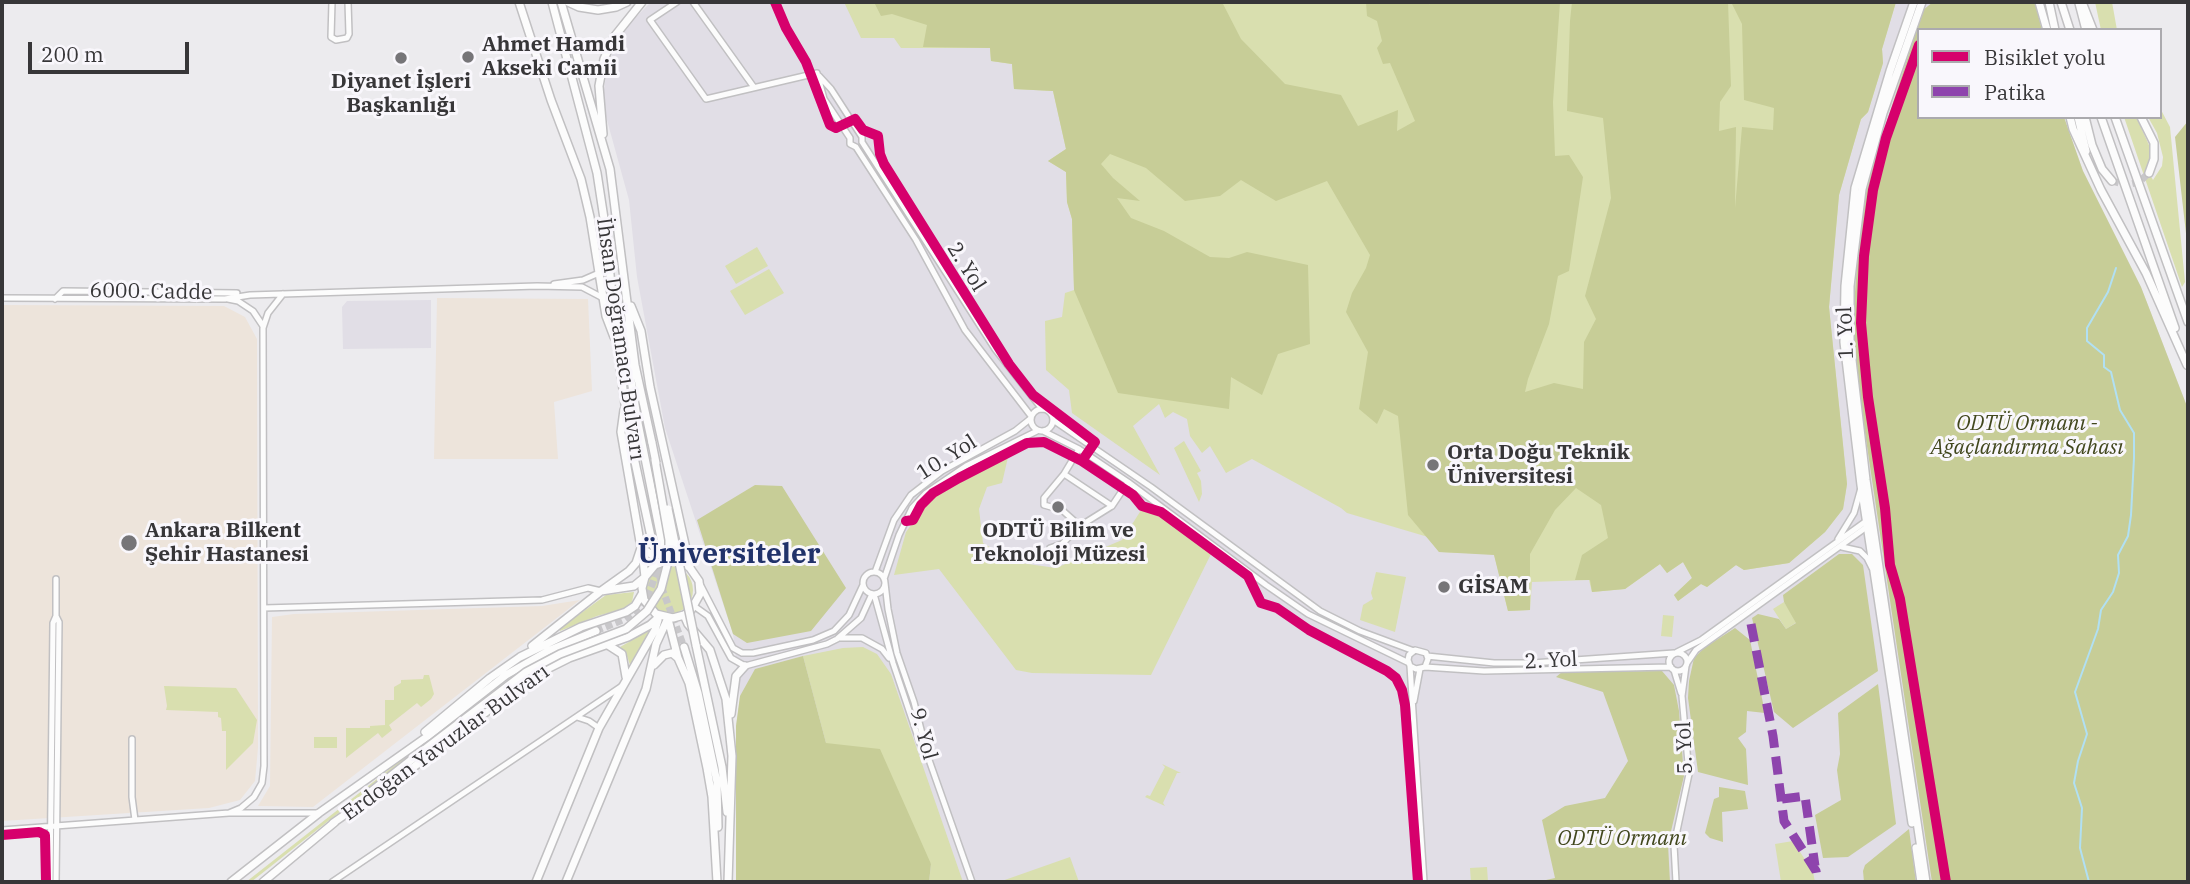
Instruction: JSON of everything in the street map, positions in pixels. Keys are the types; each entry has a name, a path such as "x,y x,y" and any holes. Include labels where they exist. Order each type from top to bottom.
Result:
{"main road":[{"path":"519,2 551,100 581,178 606,316 617,344"},
{"name":"İhsan Doğramacı Bulvarı","path":"552,2 597,173 625,403 653,547"},
{"name":"İhsan Doğramacı Bulvarı","path":"561,2 610,169 635,365 675,539 724,782 728,882"},
{"path":"568,2 598,10 627,2"},
{"path":"610,169 601,121 599,86 604,60 614,37 642,2"},
{"name":"1. Yol","path":"1914,2 1855,188 1845,286 1844,342 1861,485 1870,522 1924,882"},
{"name":"1. Yol","path":"1892,671 1876,579 1854,389 1850,343 1850,286 1862,189 1886,94 1922,2"},
{"path":"2039,2 2046,28"},
{"path":"2049,2 2055,28"},
{"path":"2061,2 2064,28"},
{"path":"2061,2 2069,28"},
{"path":"2080,2 2086,28"},
{"path":"2080,2 2092,28"},
{"path":"2070,119 2101,190 2146,273 2188,366"},
{"path":"2078,119 2088,160"},
{"path":"2086,119 2102,169 2112,181"},
{"path":"2102,119 2188,366"},
{"path":"2116,119 2188,322"},
{"path":"2142,119 2154,143 2154,159 2149,173"},
{"name":"İhsan Doğramacı Bulvarı","path":"620,237 627,355 663,548"},
{"path":"536,882 599,728 624,682 664,617 684,615 695,606 700,594 699,581 690,568 650,387 641,331 627,296"},
{"path":"625,403 621,432 645,577 642,593 635,606 626,612 638,619 638,632"},
{"name":"Erdoğan Yavuzlar Bulvarı","path":"263,882 333,823 526,672 560,654 626,629 647,611 661,589 669,558 668,534 656,460"},
{"path":"641,548 653,556 659,554 663,548 676,561 690,568"},
{"path":"520,657 629,571 641,548"},
{"path":"601,591 634,586 655,565 676,561"},
{"path":"642,593 647,606 664,617 690,683 709,777 717,882"},
{"name":"Erdoğan Yavuzlar Bulvarı","path":"386,765 490,678 520,657 581,627 626,612"},
{"path":"684,615 715,659 726,699 730,725 732,783 728,882"},
{"path":"566,882 646,689 664,617"},
{"name":"Erdoğan Yavuzlar Bulvarı","path":"333,823 415,766 526,681 559,662 638,632 664,617"},
{"name":"Erdoğan Yavuzlar Bulvarı","path":"232,882 318,813 519,667 548,651 596,631"},
{"path":"607,645 622,654 624,682"},
{"path":"684,647 698,693 717,782 717,882"},
{"path":"653,666 664,654 672,653 678,658"},
{"path":"730,725 734,683 736,676 745,666"}],"street":[{"path":"332,2 331,37 336,40 347,38 349,34 348,2"},
{"path":"677,2 650,20 706,99 753,86 817,74"},
{"path":"693,2 753,86"},
{"name":"2. Yol","path":"817,74 831,89 995,349 1042,409 1050,414 1053,420 1162,494 1320,611 1340,622 1414,651 1423,651 1427,656 1494,663 1675,653 1691,646 1746,611"},
{"name":"2. Yol","path":"817,74 824,99 850,138 850,144 856,147 916,240 965,330 1031,418 1032,426 1079,449 1128,482 1266,585 1329,626 1410,665 1484,671 1682,670 1695,650 1746,611 1839,548 1870,522"},
{"path":"850,138 859,134"},
{"path":"856,147 862,142"},
{"path":"931,270 942,264"},
{"path":"537,286 583,280 599,273"},
{"path":"936,280 948,274"},
{"path":"537,286 582,287 603,298"},
{"name":"6000. Cadde","path":"55,299 63,291 250,295 537,286"},
{"path":"263,328 268,313 283,294"},
{"name":"6000. Cadde","path":"2,299 225,299 250,295"},
{"path":"225,299 238,301 253,311 260,318 263,328 264,766 262,783 254,797 241,808 229,813"},
{"path":"1031,418 1035,411 1042,409"},
{"name":"10. Yol","path":"753,653 813,640 834,631 849,615 866,576 875,572 894,520 911,495 942,471 1015,430 1031,418"},
{"path":"1040,431 1049,429 1053,420"},
{"name":"10. Yol","path":"745,666 827,644 836,639 861,618 873,594 883,590 899,535 912,508 926,493 966,466 1040,431"},
{"path":"1079,449 1044,498 1044,505 1062,510 1080,526"},
{"path":"1063,474 1112,506"},
{"path":"1050,548 1062,544 1080,526 1112,506 1128,482"},
{"path":"1825,552 1845,530 1854,513 1861,485"},
{"name":"2. Yol","path":"1773,592 1870,522"},
{"path":"1839,548 1849,547 1860,551 1876,579"},
{"path":"875,572 885,581"},
{"path":"1266,585 1270,576"},
{"path":"50,882 59,622 56,616 56,579"},
{"path":"699,581 733,648 742,653 753,653 757,663"},
{"name":"9. Yol","path":"885,581 897,653 970,882"},
{"path":"863,585 866,591 873,594"},
{"path":"264,608 542,600 588,588 601,591"},
{"name":"9. Yol","path":"873,594 892,663 970,882"},
{"path":"695,606 708,616 731,659 745,666"},
{"name":"9. Yol","path":"836,639 862,638 882,649 892,663"},
{"path":"775,649 778,657"},
{"path":"1414,651 1409,655 1424,882"},
{"path":"1672,669 1669,660 1675,653 1684,655 1686,664"},
{"path":"1413,725 1415,691 1422,668 1428,662 1427,656"},
{"name":"5. Yol","path":"1676,882 1674,845 1689,774 1682,696 1686,664"},
{"name":"5. Yol","path":"1672,669 1682,696"},
{"path":"332,882 577,717 624,682"},
{"path":"577,717 599,728"},
{"path":"132,739 132,797 135,820"},
{"path":"2,830 229,813 318,813"},
{"path":"53,826 56,882"}],"shaded area":[{"name":"Orta Doğu Teknik Üniversitesi","path":"651,2 2035,2 1927,28 1917,28 1917,119 2065,119 2083,171 2141,287 2188,409 2188,882 736,882 736,726 740,696 733,634 665,428 637,277 629,200 602,102 607,70 616,42 626,27"},
{"path":"437,298 588,299 592,391 554,402 558,459 434,459"},
{"path":"431,300 431,348 343,349 342,307 347,301"},
{"name":"Ankara Bilkent Şehir Hastanesi","path":"2,305 224,306 245,317 257,339 258,748 255,781 240,800 209,808 2,821"},
{"path":"580,600 313,807 258,806 270,786 272,617 294,614 542,606"}],"green space":[{"path":"844,2 1896,2 1882,49 1883,63 1868,112 1861,119 1839,195 1829,307 1847,484 1843,509 1825,532 1789,563 1744,570 1736,565 1707,587 1701,584 1678,601 1674,595 1692,578 1683,562 1667,573 1660,564 1625,589 1592,592 1589,580 1532,582 1530,610 1508,611 1494,554 1439,552 1428,537 1347,513 1252,459 1226,473 1210,446 1202,453 1190,436 1187,419 1173,412 1165,418 1159,404 1133,426 1160,475 1072,413 1069,390 1046,370 1045,321 1062,317 1065,293 1074,290 1072,219 1067,202 1066,172 1048,161 1066,149 1053,91 1014,89 1012,64 991,61 990,48 901,48 894,38 861,38"},
{"path":"874,2 1222,2 1241,39 1285,84 1341,95 1358,126 1398,110 1397,131 1415,121 1390,63 1383,64 1377,48 1382,41 1377,21 1367,16 1366,2 1429,2 1430,5 1430,2 1560,2 1553,102 1555,156 1569,155 1583,177 1569,271 1558,276 1549,324 1525,392 1554,383 1583,389 1584,342 1596,319 1585,296 1611,198 1603,118 1567,111 1572,2 1728,2 1731,86 1720,102 1719,131 1736,127 1735,208 1742,127 1773,130 1774,108 1744,100 1742,24 1731,2 1896,2 1882,49 1883,63 1868,112 1861,119 1839,195 1829,307 1847,484 1843,509 1825,532 1789,563 1744,570 1736,565 1707,587 1701,584 1678,601 1674,595 1692,578 1683,562 1667,573 1660,564 1625,589 1592,592 1590,580 1575,580 1582,555 1608,538 1601,505 1576,488 1555,510 1530,554 1530,610 1508,611 1494,555 1439,552 1408,515 1398,416 1384,409 1377,424 1359,409 1368,352 1346,312 1370,255 1327,181 1276,201 1241,180 1220,196 1185,201 1146,168 1110,154 1101,164 1140,201 1117,198 1131,218 1164,231 1210,257 1229,258 1247,252 1308,265 1310,344 1278,354 1262,395 1231,377 1229,409 1118,393 1074,290 1072,219 1067,202 1066,172 1048,161 1066,149 1053,91 1014,89 1012,64 991,61 990,48 923,47 927,25 892,14 881,16"},
{"name":"ODTÜ Ormanı - Ağaçlandırma Sahası","path":"1933,2 2035,2 2042,28 1917,28 1923,10"},
{"path":"2095,2 2112,2 2117,28 2101,28"},
{"name":"ODTÜ Ormanı - Ağaçlandırma Sahası","path":"1917,28 1917,119 2065,119 2083,171 2141,287 2188,409 2188,882 1932,882 1864,426 1855,349 1855,292 1861,212 1875,158"},
{"path":"2162,112 2170,127 2185,282 2182,287 2125,119 2137,119 2139,123 2149,145 2150,159 2147,169 2153,180 2162,166 2163,157 2157,133 2149,119 2162,119"},
{"path":"2188,121 2188,251 2175,137"},
{"path":"757,247 768,266 736,284 725,266"},
{"path":"769,269 784,293 745,315 730,291"},
{"path":"1184,441 1201,471 1197,473 1202,494 1199,502 1174,448"},
{"path":"1009,453 1002,483 987,487 979,509 983,543 1014,562 1056,568 1122,540 1145,504 1211,554 1151,675 1032,673 1016,670 939,569 894,575 906,532 932,497"},
{"path":"755,485 782,486 846,588 811,631 747,643 733,634 697,520"},
{"path":"1839,554 1852,554 1863,565 1878,671 1793,728 1774,712 1752,618 1758,614 1779,619 1786,629 1796,623 1783,595"},
{"path":"669,566 686,573 693,590 686,607 669,614 652,607 645,590 652,573"},
{"path":"1376,572 1406,577 1395,632 1360,620 1363,605 1373,599 1371,593"},
{"path":"634,592 632,602 623,609 560,631 559,629 606,595"},
{"path":"1784,602 1797,622 1786,629 1773,609"},
{"path":"1663,615 1674,616 1672,637 1661,636"},
{"path":"1735,628 1750,640 1765,713 1747,711 1746,732 1738,738 1746,749 1748,785 1698,772 1688,698 1694,658 1704,648"},
{"path":"650,630 630,665 626,653 620,647"},
{"path":"863,647 877,654 891,674 963,882 929,882 931,864 826,743 803,656"},
{"path":"803,656 826,743 880,749 931,864 929,882 736,882 736,726 740,696 755,669"},
{"name":"ODTÜ Ormanı","path":"1662,671 1674,685 1679,711 1684,776 1668,844 1670,882 1537,882 1555,878 1542,820 1565,806 1605,798 1628,761 1603,692 1556,677 1562,672"},
{"path":"424,675 429,675 434,694 431,699 421,707 417,703 389,725 392,730 382,738 378,733 346,758 346,728 385,725 385,700 394,700 394,687 401,683 401,680 423,679"},
{"path":"1878,684 1896,824 1848,857 1823,858 1815,815 1841,800 1837,770 1840,754 1838,713"},
{"path":"164,686 236,688 257,720 253,743 226,770 226,731 222,731 218,712 166,710"},
{"path":"314,737 337,737 337,748 314,748"},
{"path":"424,742 426,744 251,882 246,882"},
{"path":"1162,764 1181,773 1177,773 1163,803 1165,806 1145,797 1150,796 1165,767"},
{"path":"1719,787 1745,791 1748,809 1722,812 1723,842 1710,838 1705,833 1714,799 1719,797"},
{"path":"1909,829 1916,882 1864,882 1865,865"},
{"path":"1793,841 1813,872 1815,882 1781,882 1775,844"},
{"path":"1070,857 1079,882 999,882"},
{"path":"1487,867 1488,882 1471,882 1470,868"}],"waterway":[{"path":"2089,882 2080,848 2082,808 2074,783 2087,734 2075,692 2098,629 2101,610 2113,592 2119,573 2118,555 2128,536 2134,433 2120,410 2111,372 2104,367 2104,355 2087,341 2087,328 2108,292 2116,268"}],"tunnel":[{"path":"2112,181 2126,185 2139,182 2149,173"},
{"path":"653,546 663,591 684,647"},
{"path":"596,631 625,619 640,607 657,572"}],"marked path":[{"path":"1751,624 1773,736 1784,821 1816,871 1818,882"},
{"path":"1782,799 1805,796 1815,866"}],"cycle path":[{"path":"775,2 786,28 806,62 830,125 836,128 855,119 863,130 878,136 884,164 1009,364 1033,395 1095,442 1082,461"},
{"path":"1917,51 1886,138 1873,190 1864,256 1861,323 1890,565 1900,599 1946,882"},
{"path":"906,521 913,520 921,505 933,493 959,478 1027,443 1044,442 1082,461 1133,495 1142,506 1161,512 1248,576 1261,603 1277,608 1309,630 1387,671 1396,678 1405,705 1418,882"},
{"path":"2,835 39,832 45,835 46,882"}],"place":[{"name":"Ahmet Hamdi Akseki Camii","path":"468,57"},
{"name":"Diyanet İşleri Başkanlığı","path":"401,58"},
{"name":"Orta Doğu Teknik Üniversitesi","path":"1433,465"},
{"name":"ODTÜ Bilim ve Teknoloji Müzesi","path":"1058,507"},
{"name":"Ankara Bilkent Şehir Hastanesi","path":"129,543"},
{"name":"GİSAM","path":"1444,587"}],"district":[{"name":"Üniversiteler","path":"729,555"}]}
